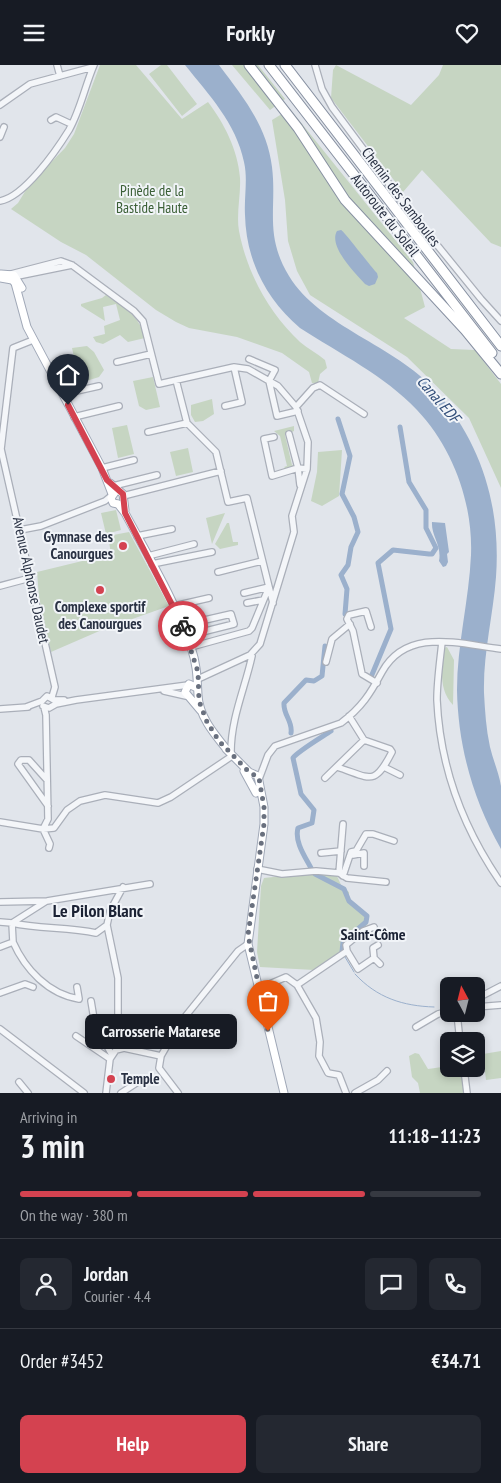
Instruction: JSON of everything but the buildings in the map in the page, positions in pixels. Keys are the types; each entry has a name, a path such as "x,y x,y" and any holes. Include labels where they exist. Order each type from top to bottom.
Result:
{"highway":[{"path":"249,65 298,128 345,200 464,330 501,374"},
{"name":"Autoroute du Soleil","path":"268,65 501,365"},
{"name":"Autoroute du Soleil","path":"285,65 501,346"}],"main road":[{"path":"7,276 17,287 27,327 32,337 174,606 191,647 198,673 198,691 202,713"},
{"path":"7,276 32,337"},
{"path":"198,673 184,690 202,713 213,733 251,775 249,782 256,782 264,807 248,944 284,1093"},
{"path":"188,685 198,691"},
{"path":"188,696 198,691"}],"street":[{"path":"57,65 60,76"},
{"name":"Chemin des Samboules","path":"315,65 322,89 332,107 407,207 501,321"},
{"path":"0,105 30,84 94,66"},
{"path":"0,201 8,200 16,195 45,163 72,124 94,66"},
{"path":"51,120 56,117 72,124"},
{"path":"0,137 4,127"},
{"path":"7,276 72,265 134,311 143,321 159,384 234,367 248,369 278,386 297,409 308,442 307,469 292,516 294,532 274,605 260,644 250,655 210,672 198,673"},
{"name":"Avenue Alphonse Daudet","path":"32,337 13,347 0,449 20,530 53,682 48,702"},
{"path":"117,362 151,354"},
{"path":"249,359 274,370 269,381 277,417 297,409 312,388 320,385 364,414"},
{"path":"225,406 242,402 234,367"},
{"path":"176,380 186,423 216,452 228,502 247,498 274,605"},
{"path":"63,394 99,386"},
{"path":"74,417 119,406"},
{"path":"148,432 186,423"},
{"path":"289,434 298,468 300,487"},
{"path":"274,437 264,441 272,476 298,468 307,469"},
{"path":"102,468 134,460"},
{"path":"115,497 221,471"},
{"path":"20,530 41,526 115,497 157,475"},
{"path":"137,536 172,529"},
{"path":"148,556 194,544"},
{"path":"152,565 212,552"},
{"path":"218,572 262,561"},
{"path":"0,586 30,578"},
{"path":"191,647 249,631 269,589 280,580"},
{"path":"244,593 269,589"},
{"path":"174,606 209,598"},
{"path":"247,603 263,600"},
{"path":"371,627 366,611 349,615 347,619 360,657 362,674 377,683"},
{"path":"182,625 231,614 234,624 186,636"},
{"path":"326,662 332,639 350,624"},
{"path":"256,782 262,767 275,745 341,723 367,700 392,657 404,648 414,643 430,640 501,649"},
{"path":"442,642 437,700 443,750 452,788 481,853 501,883"},
{"path":"54,829 67,810 87,798 105,795 158,803 171,797 230,752 236,708 245,687 252,656"},
{"path":"0,709 157,691 188,685"},
{"path":"157,691 188,696"},
{"path":"43,829 48,819 46,715 48,702"},
{"path":"337,767 368,777 376,777 392,752 390,749 364,740 349,716"},
{"path":"325,778 364,740"},
{"path":"47,780 28,760 21,761 18,764 48,806"},
{"path":"251,775 262,767"},
{"path":"384,767 400,775"},
{"path":"48,819 54,829"},
{"path":"0,821 43,829 54,829"},
{"path":"341,874 343,824"},
{"path":"43,829 50,844 49,849"},
{"path":"341,874 351,852 356,851 366,834 373,834 394,841"},
{"path":"321,853 341,851"},
{"path":"348,860 360,853 364,853 364,866"},
{"path":"257,869 282,874 316,871 341,874 346,878 386,882"},
{"path":"0,902 47,901 150,884"},
{"path":"123,887 110,911 107,925 118,978 118,1021 124,1030 124,1048"},
{"path":"12,923 47,901"},
{"path":"0,922 96,933 107,925"},
{"path":"12,923 13,942 20,958 28,969 66,997 79,999 77,987"},
{"path":"374,927 357,935 346,945 346,951 358,969 374,958"},
{"path":"0,947 13,942"},
{"path":"178,1093 159,1068 160,1056 176,1031 238,951 248,944"},
{"path":"378,945 373,948 374,958 380,964"},
{"path":"297,985 346,951"},
{"path":"258,989 286,977 297,985 316,1018 320,1042 319,1055 326,1071 339,1075 346,1093"},
{"path":"0,993 25,984 33,987"},
{"path":"485,994 501,986"},
{"path":"91,1001 95,1025 111,1057"},
{"path":"485,1006 501,1005"},
{"path":"416,1027 440,1013"},
{"path":"0,1029 84,1093"},
{"path":"76,1036 111,1057"},
{"path":"106,1093 111,1057 116,1050 124,1048 160,1056"},
{"path":"355,1093 378,1080 387,1071"},
{"path":"465,1077 467,1093"},
{"path":"122,1093 138,1082"},
{"path":"19,1083 28,1093"}],"green space":[{"name":"Pinède de la Bastide Haute","path":"100,65 136,65 182,119 208,102 214,110 229,137 239,168 238,225 248,262 269,305 289,331 300,342 325,360 327,368 320,374 318,383 312,383 309,372 282,353 237,337 189,328 176,322 156,310 86,255 61,242 11,209 18,203 29,185 65,148 74,134"},
{"path":"161,65 167,65 197,104 182,116 149,74"},
{"path":"232,65 258,65 285,99 270,110"},
{"path":"336,65 411,105 439,75 443,65 501,65 501,247 491,243 422,170 403,192 331,98 333,70"},
{"path":"290,109 413,262 425,307 404,318 451,349 475,350 501,384 501,488 469,418 407,357 310,295 297,271 288,241 285,200 272,120"},
{"path":"106,295 125,308 135,318 145,338 128,342 120,335 103,344 96,342 93,337 105,334 104,326 120,320 116,304 103,307 105,321 81,306 81,304"},
{"path":"87,346 94,352 104,370 99,377 80,383 72,348"},
{"path":"153,377 160,407 146,410 139,406 133,381"},
{"path":"212,399 214,414 203,421 195,422 191,415 191,405"},
{"path":"127,425 134,454 118,458 112,428"},
{"path":"294,426 294,431 285,435 292,465 296,465 286,469 284,467 287,466 280,436 274,431"},
{"path":"188,448 193,472 176,476 170,452"},
{"path":"342,450 339,496 322,506 311,501 317,472 318,452"},
{"path":"116,510 121,530 106,534 101,513"},
{"path":"225,513 212,544 206,518"},
{"path":"227,523 229,523 233,542 238,542 238,545 220,549 215,544"},
{"name":"Complexe sportif des Canourgues","path":"129,532 169,606 104,629 51,652 39,597 37,572 111,554 108,536"},
{"path":"447,647 454,660 453,705 445,692 442,678 444,648"},
{"path":"309,873 337,876 342,887 349,892 349,898 366,915 368,924 346,941 344,951 314,970 260,967 257,952 261,886 264,878"},
{"path":"501,1051 501,1078 486,1080 485,1054"},
{"path":"415,1053 419,1054 428,1069 440,1067 440,1077 463,1077 465,1093 420,1093 418,1083 412,1077 409,1056"}],"water":[{"name":"Canal EDF","path":"185,65 219,65 253,113 259,125 265,138 272,167 273,222 276,247 289,276 303,294 319,309 338,323 400,361 436,391 452,411 477,455 491,501 497,551 495,592 485,664 484,693 491,752 501,786 501,849 482,811 475,792 460,732 457,690 461,639 468,589 471,535 464,496 458,477 441,441 430,425 404,397 361,366 300,328 288,317 268,291 260,277 249,248 245,215 245,168 240,148 228,122"},
{"path":"341,230 377,273 378,277 375,284 369,286 365,284 344,259 336,244 335,237 337,231"},
{"path":"432,522 445,523 449,552 447,554 448,562 443,567 439,561 440,555"}],"waterway":[{"path":"338,419 350,456 342,494 354,517 358,532 351,547 348,565 341,575 347,589 345,614"},
{"path":"371,677 391,629 378,563 393,550 432,554 436,548 426,528 426,510 409,482 400,427"},
{"path":"291,733 291,725 284,703 306,680 314,681 322,676 325,646"},
{"path":"312,870 301,850 297,833 298,828 312,823 314,810 301,794 293,758 304,748 331,731"},
{"path":"315,874 344,889 349,901 367,916 366,922 343,942 342,952"},
{"path":"345,957 354,972"},
{"path":"355,974 381,995 412,1005 434,1007"}],"way so far":[{"path":"183,626 198,672 198,694 202,713 213,733 226,749 249,772 256,774 259,778 259,790 264,807 264,824 248,944 268,1031"}],"place":[{"name":"Gymnase des Canourgues","path":"123,546"},
{"name":"Complexe sportif des Canourgues","path":"100,590"},
{"name":"Carrosserie Matarese","path":"268,1031"},
{"name":"Temple","path":"111,1079"}],"district":[{"name":"Le Pilon Blanc","path":"98,911"},
{"name":"Saint-Côme","path":"373,934"}],"route":[{"path":"68,405 107,480 123,494 125,513 183,626"}]}
